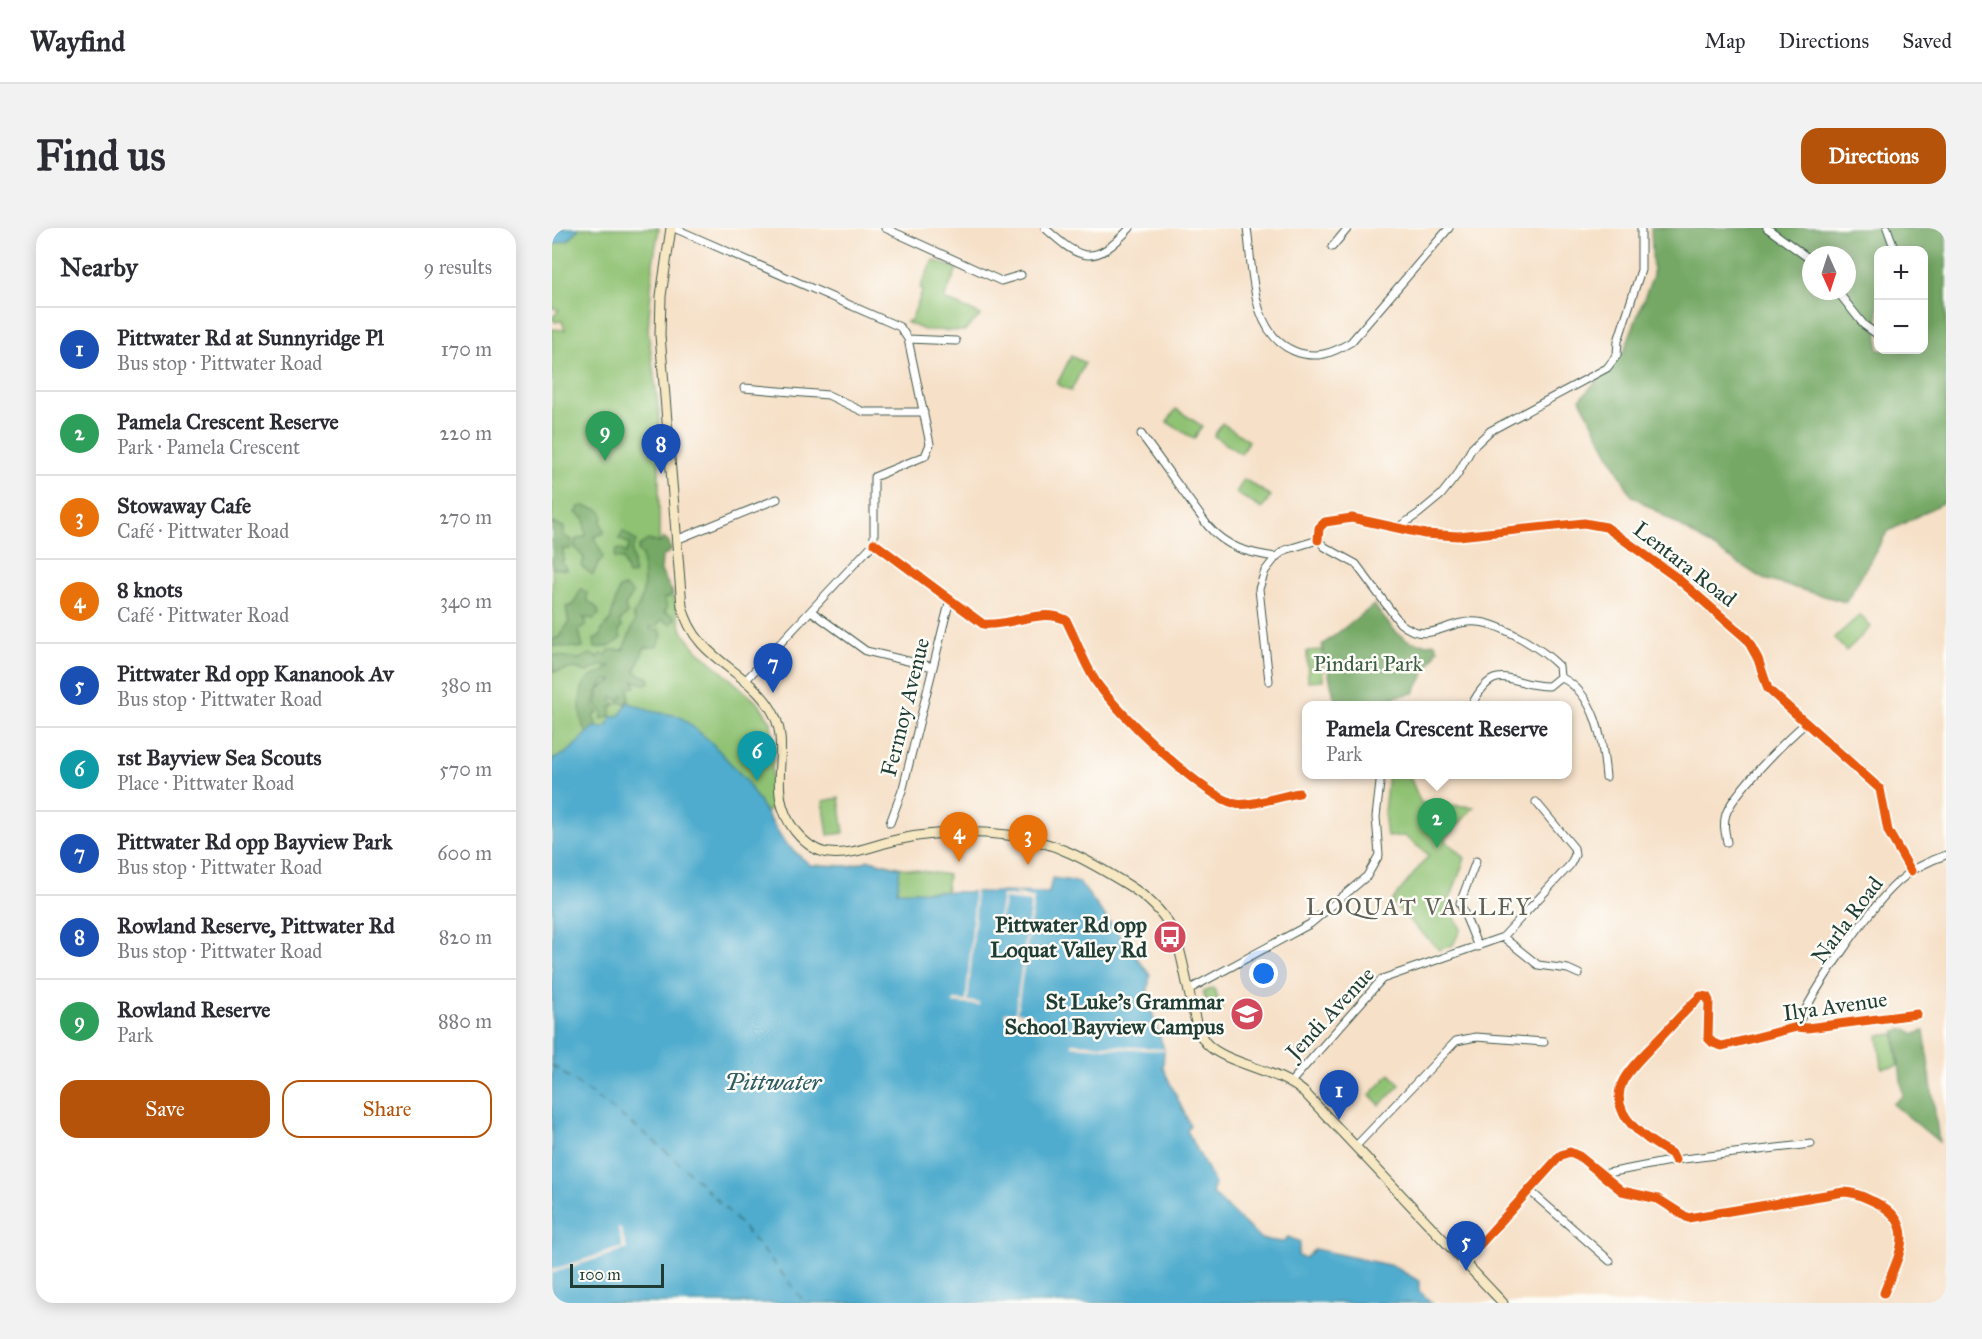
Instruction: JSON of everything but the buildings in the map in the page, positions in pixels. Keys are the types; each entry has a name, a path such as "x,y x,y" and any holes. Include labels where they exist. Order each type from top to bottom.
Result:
{"main road":[{"path":"673,228 661,296 660,335 676,540 686,621 711,654 766,701 778,724 780,741 777,784 781,801 793,827 810,845 828,853 843,853 905,838 965,833 1013,836 1060,847 1156,904 1171,927 1197,1024 1206,1043 1224,1054 1291,1082 1356,1146 1503,1303"}],"street":[{"path":"673,228 900,327 908,339 930,444 925,456 874,477 874,543 744,682"},
{"path":"1045,228 1070,251 1082,255 1099,254 1112,247 1130,228"},
{"path":"1247,228 1260,310 1265,326 1286,348 1301,354 1315,355 1335,351 1351,342 1449,228"},
{"path":"1332,247 1348,228"},
{"path":"1397,528 1419,514 1440,495 1457,475 1472,448 1490,431 1607,368 1617,355 1618,341 1641,270 1641,228"},
{"path":"1767,228 1802,253"},
{"path":"1887,228 1894,246"},
{"path":"890,229 1001,281 1022,275"},
{"path":"1844,300 1864,325 1874,332"},
{"path":"908,339 956,341"},
{"path":"744,388 828,395 864,412 924,412"},
{"path":"1141,434 1218,537 1233,547 1249,553 1276,557"},
{"path":"676,540 777,499"},
{"name":"Lentara Road","path":"1318,540 1322,524 1334,519 1363,519 1425,534 1458,536 1584,523 1606,527 1677,578 1747,639 1758,660 1768,689 1880,789 1888,831 1911,871"},
{"path":"1269,681 1259,589 1265,571 1285,550 1318,540 1325,547 1356,564 1400,623 1409,631 1427,634 1461,623 1493,625 1506,630 1555,663 1560,670 1560,677"},
{"path":"874,543 983,624 997,626 1048,614 1066,620 1082,657 1107,695 1147,739 1218,797 1239,804 1299,793"},
{"name":"Fermoy Avenue","path":"890,823 903,788 950,599"},
{"path":"811,611 866,651 933,668"},
{"path":"1473,701 1483,685 1491,679 1506,678 1549,686 1560,677"},
{"path":"1560,677 1578,690 1594,715 1604,754 1606,777"},
{"path":"1727,842 1724,828 1726,812 1782,743 1806,723"},
{"path":"1188,990 1310,924 1367,876 1379,855 1376,817 1380,779"},
{"name":"Jendi Avenue","path":"1291,1082 1382,979 1503,938 1570,865 1575,855 1574,848 1536,802"},
{"name":"Narla Road","path":"1797,1027 1816,993 1862,925 1895,884 1911,871 1946,855"},
{"path":"1476,861 1460,903 1478,947"},
{"path":"1503,938 1538,965 1568,969 1579,974"},
{"name":"Ilya Avenue","path":"1675,1160 1672,1154 1650,1143 1634,1128 1624,1113 1620,1090 1624,1078 1651,1047 1704,995 1709,1001 1707,1036 1718,1046 1727,1046 1797,1027 1807,1028 1917,1014"},
{"path":"1356,1146 1456,1041 1476,1037 1544,1042"},
{"path":"1603,1174 1675,1160 1811,1144"},
{"path":"1464,1262 1566,1152 1576,1154 1622,1191 1658,1199 1688,1218 1845,1192 1858,1194 1895,1214 1903,1231 1901,1247 1884,1293"},
{"path":"1530,1191 1610,1261"}],"green space":[{"path":"579,228 659,228 653,263 648,330 659,412 659,592 672,590 682,631 696,649 759,704 771,722 774,753 771,776 778,807 765,812 785,843 810,865 851,866 869,860 948,875 946,893 913,892 909,900 552,795 552,329 565,330 562,321 555,322 552,318 559,310 552,308 552,245 569,240"},
{"path":"1651,228 1946,228 1946,501 1887,532 1846,602 1763,579 1631,495 1580,399 1624,351 1653,275"},
{"path":"933,260 957,269 944,299 981,315 964,331 924,330 906,322 911,320 923,290 920,288"},
{"path":"1071,356 1085,363 1071,391 1057,384"},
{"path":"1176,409 1202,426 1194,439 1167,422"},
{"path":"1222,423 1249,441 1241,454 1214,436"},
{"path":"1244,479 1271,496 1262,509 1236,493"},
{"path":"579,507 600,510 603,516 601,521 604,533 594,537 603,556 593,575 582,567 584,558 574,546 576,539 586,536 584,518 576,513"},
{"path":"552,523 564,527 564,536 572,540 570,549 563,549 564,560 561,561 567,570 552,568"},
{"path":"623,531 636,541 632,551 634,574 628,575 623,559 614,558 616,550 620,549 626,553 630,544 619,539"},
{"path":"663,538 669,542 671,551 662,557 661,571 672,592 670,597 664,598 667,608 664,612 673,615 675,619 671,624 661,620 656,627 650,627 652,631 659,629 662,635 657,646 644,648 635,672 649,678 650,682 644,684 634,681 636,687 629,688 629,700 626,703 618,703 624,695 619,700 612,697 611,701 616,704 611,707 611,716 601,719 603,713 597,706 599,689 613,680 605,680 597,691 594,708 598,713 593,716 598,728 591,728 590,732 587,732 582,721 580,705 582,689 589,678 610,666 601,665 588,672 574,668 554,672 552,655 579,659 590,654 598,658 601,654 607,655 609,650 623,650 635,621 633,614 643,594 642,555 638,552 639,546 648,540 660,543"},
{"path":"625,587 632,592 632,595 625,606 627,614 619,622 622,626 619,631 621,638 611,646 595,648 594,639 601,636 602,629 610,621 619,588"},
{"path":"581,589 587,593 587,600 597,608 599,614 594,619 582,617 586,620 586,626 579,630 583,648 553,646 552,639 558,638 569,623 566,607 573,605"},
{"name":"Pindari Park","path":"1374,605 1399,634 1415,642 1435,643 1438,649 1414,693 1393,697 1394,701 1335,701 1322,645"},
{"path":"1860,615 1871,627 1846,651 1834,638"},
{"path":"1322,650 1323,680 1308,681 1307,651"},
{"path":"1388,779 1411,779 1421,803 1474,807 1445,840 1465,858 1448,905 1461,929 1453,945 1439,950 1391,902 1429,855 1404,836 1387,837 1384,812"},
{"path":"839,798 844,833 828,835 823,801"},
{"path":"1214,988 1222,1010 1211,1014 1203,992"},
{"path":"1907,1029 1914,1034 1924,1031 1939,1142 1893,1104 1903,1096 1895,1031"},
{"path":"1894,1034 1898,1066 1882,1068 1878,1036"},
{"path":"1390,1074 1400,1085 1380,1105 1370,1095"}],"water":[{"path":"554,228 579,228 569,240 552,245"},
{"name":"Pittwater","path":"628,702 650,711 679,716 710,741 745,779 785,843 810,865 851,866 869,860 900,868 897,891 1049,893 1052,878 1079,882 1150,975 1147,997 1164,1049 1163,1068 1190,1125 1187,1130 1215,1184 1212,1193 1261,1239 1283,1242 1288,1237 1300,1242 1298,1256 1305,1258 1315,1249 1393,1266 1419,1281 1419,1291 1432,1303 552,1303 552,760 568,752 594,727 605,728 612,717 620,715"}],"pier":[{"path":"973,891 975,891 976,906 968,1001 979,1003 979,1005 953,1003 954,1000 966,1001 974,906"},
{"path":"1013,892 1034,898 1017,1012 1033,1015 1033,1019 1005,1016 1005,1012 1015,1012 1031,902 1004,899 998,934 996,934 1002,895 1020,897"},
{"path":"1072,1043 1164,1049 1164,1051 1072,1046"},
{"path":"620,1228 627,1249 552,1273 552,1270 623,1247 618,1229"}],"ferry route":[{"path":"552,1065 676,1160 753,1239 805,1303"}],"cycle path":[{"path":"1318,540 1319,528 1325,522 1352,518 1425,534 1458,536 1584,523 1606,527 1677,578 1747,639 1758,659 1768,689 1880,789 1888,831 1911,871"},
{"path":"874,543 983,624 1004,623 1036,616 1066,620 1091,674 1107,696 1161,751 1202,786 1236,804 1258,802 1299,793"},
{"path":"1675,1160 1672,1154 1652,1142 1632,1125 1620,1105 1619,1093 1623,1081 1634,1066 1701,996 1707,997 1709,1001 1708,1038 1713,1043 1722,1046 1797,1027 1807,1028 1917,1014"},
{"path":"1464,1262 1561,1155 1570,1152 1579,1156 1622,1191 1658,1199 1688,1218 1844,1192 1875,1202 1889,1211 1897,1220 1901,1231 1902,1242 1899,1254 1884,1293"}],"place":[{"name":"Rowland Reserve","path":"605,461"},
{"name":"Rowland Reserve, Pittwater Rd","path":"661,474"},
{"name":"Pittwater Rd opp Bayview Park","path":"773,693"},
{"name":"1st Bayview Sea Scouts","path":"757,781"},
{"name":"Pamela Crescent Reserve","path":"1437,848"},
{"name":"8 knots","path":"959,862"},
{"name":"Stowaway Cafe","path":"1028,865"},
{"name":"Pittwater Rd opp Loquat Valley Rd","path":"1170,937"},
{"name":"St Luke's Grammar School Bayview Campus","path":"1247,1014"},
{"name":"Pittwater Rd at Sunnyridge Pl","path":"1339,1120"},
{"name":"Pittwater Rd opp Kananook Av","path":"1466,1271"}],"district":[{"name":"LOQUAT VALLEY","path":"1419,907"}]}
